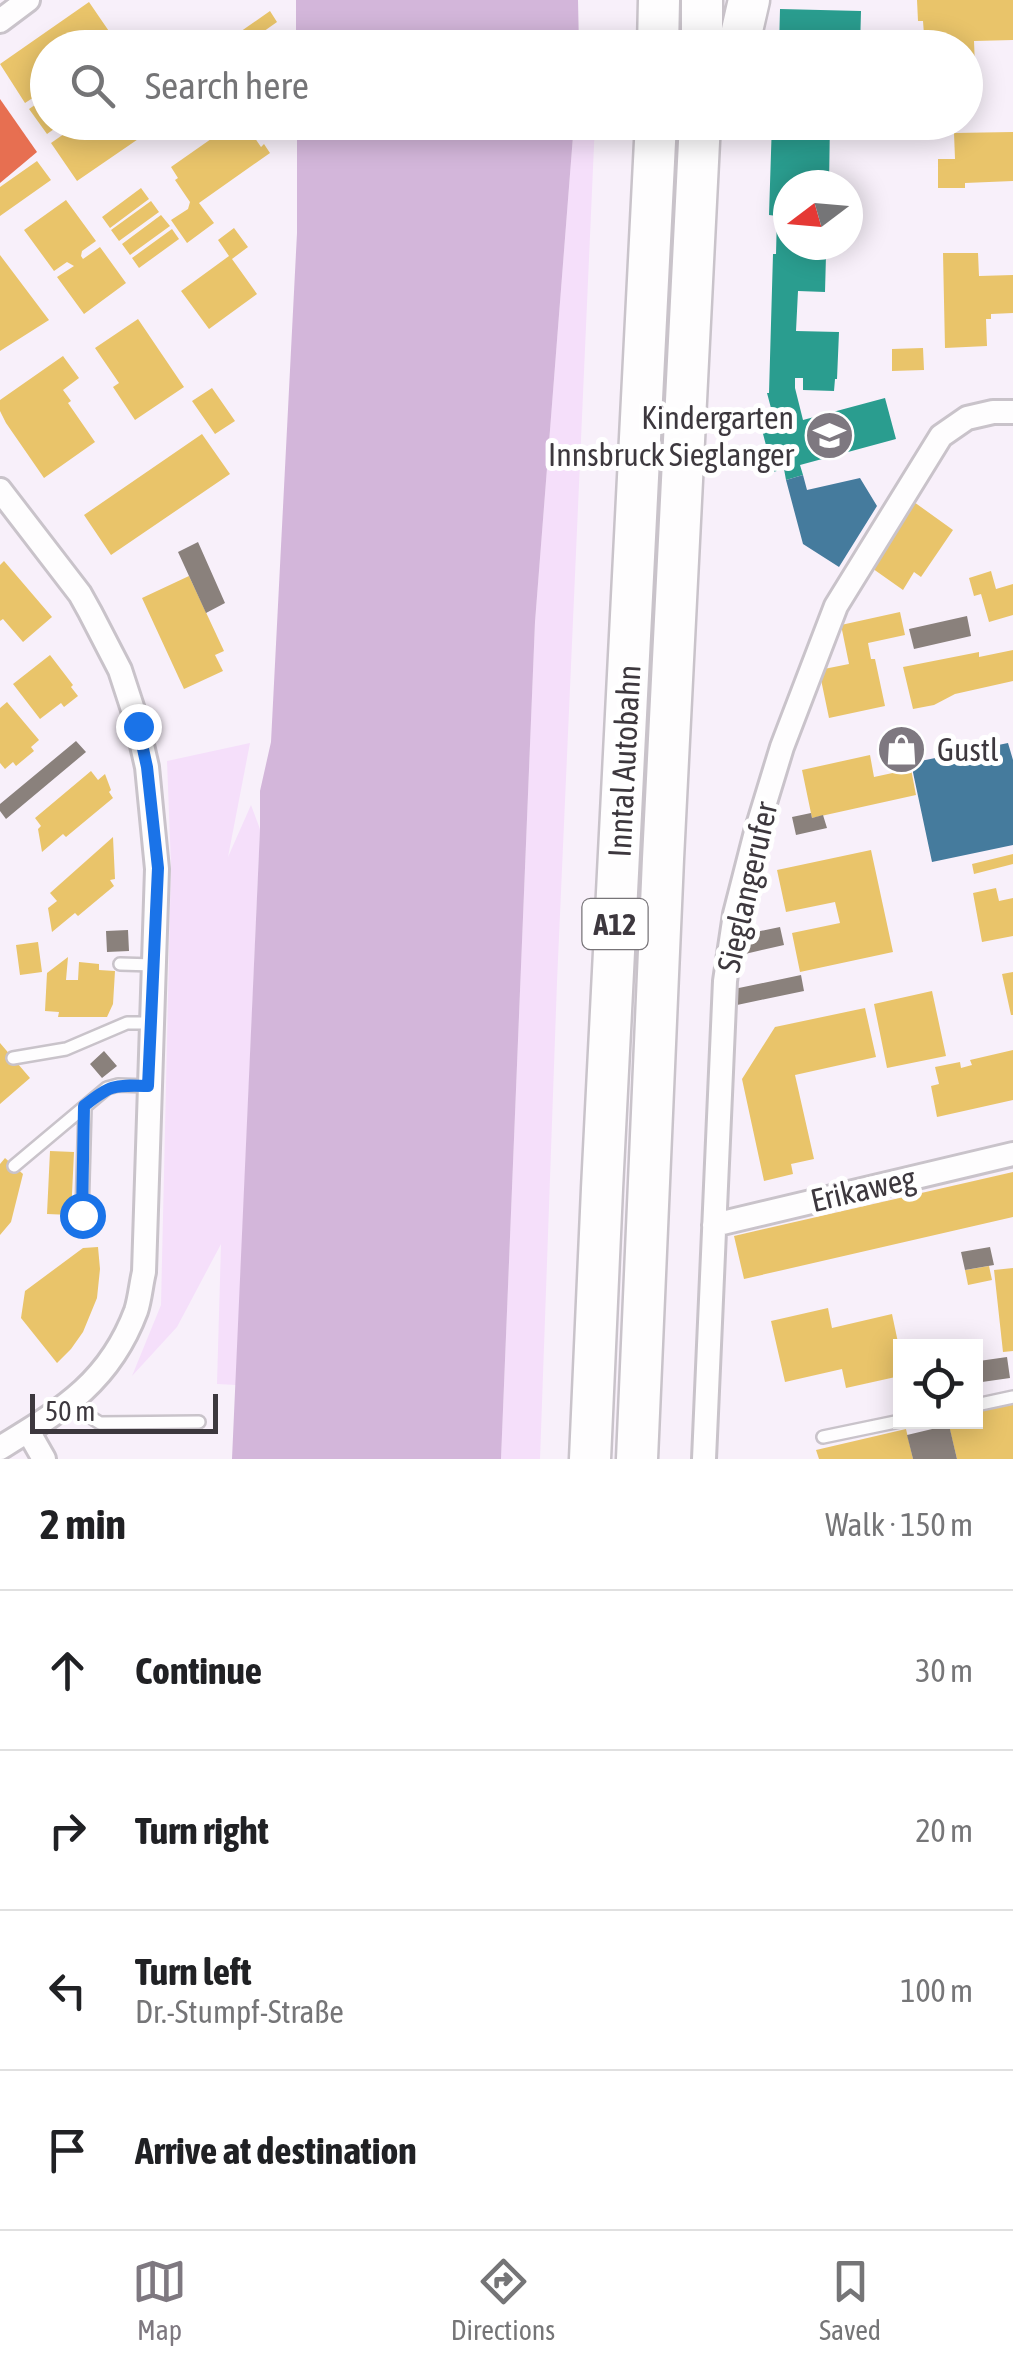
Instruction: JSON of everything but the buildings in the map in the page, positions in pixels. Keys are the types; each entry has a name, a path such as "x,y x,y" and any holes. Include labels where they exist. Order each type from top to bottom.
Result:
{"highway":[{"path":"658,30 659,0"},
{"path":"702,0 702,30"},
{"path":"742,30 749,0"},
{"name":"Inntal Autobahn","path":"590,1459 655,140"},
{"name":"Inntal Autobahn","path":"637,1459 699,140"},
{"path":"696,223 718,171 722,140"}],"street":[{"path":"0,21 28,0"},
{"name":"Sieglangerufer","path":"704,1459 722,1024 730,943 742,885 782,747 836,606 941,436 967,418 999,408"},
{"path":"0,490 80,594 120,670 147,767 158,868 144,1272 137,1309 109,1363 92,1384 69,1404 0,1448"},
{"name":"Erikaweg","path":"714,1225 1013,1154"},
{"path":"28,1431 44,1459"}],"lane":[{"path":"120,964 154,965"},
{"path":"13,1058 66,1049 127,1023 151,1023"},
{"path":"14,1166 107,1088 148,1086"},
{"path":"82,1215 84,1106"},
{"path":"983,1404 1013,1398"},
{"path":"69,1404 100,1423 199,1422"},
{"path":"823,1437 893,1422"}],"shaded area":[{"path":"296,0 578,0 579,30 296,30"},
{"path":"297,140 573,140 535,622 501,1459 232,1459 260,791 271,742 297,233"},
{"path":"573,140 594,140 540,1459 501,1459 535,622"},
{"path":"250,743 228,857 251,805 260,829 236,1385 217,1384 221,1244 177,1327 132,1376 161,1305 171,865 167,761"}],"place":[{"name":"Kindergarten Innsbruck Sieglanger","path":"829,435"},
{"name":"Gustl","path":"902,749"}],"route":[{"path":"82,1215 84,1106 107,1088 148,1086 158,868 147,767 138,726"}]}
